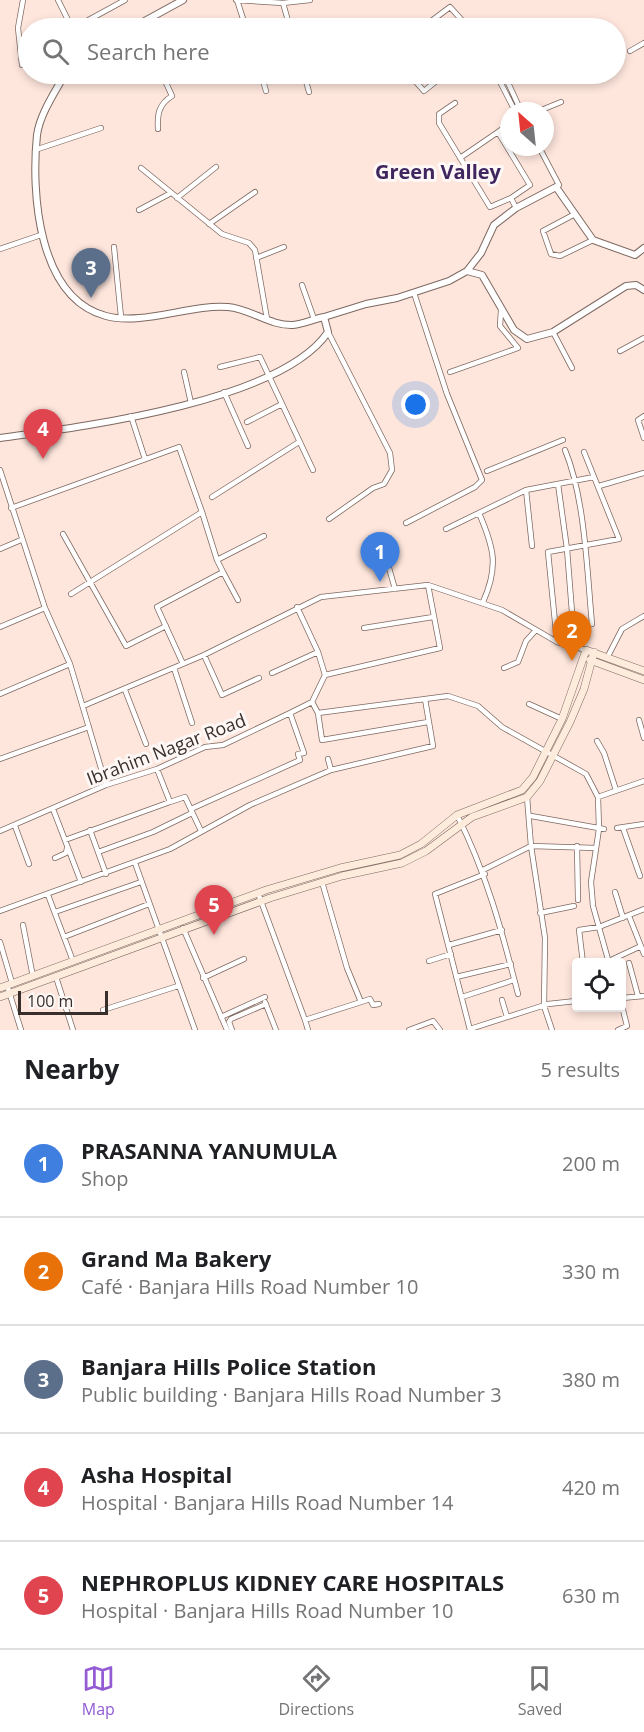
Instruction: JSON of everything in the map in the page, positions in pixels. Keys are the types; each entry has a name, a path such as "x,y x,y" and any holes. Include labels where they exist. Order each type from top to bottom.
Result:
{"main road":[{"path":"6,985 259,897 415,858 461,823 527,797 540,781 570,722 594,652"},
{"path":"585,654 594,652 608,656 644,671"},
{"path":"585,654 592,660 644,680"},
{"path":"0,997 56,977 158,933 183,928 319,874 411,850 457,815 522,790 533,777 562,719 585,654"}],"street":[{"path":"20,18 23,0"},
{"path":"58,0 68,18"},
{"path":"112,0 116,6"},
{"path":"93,18 125,0"},
{"path":"154,18 183,0"},
{"path":"242,18 236,0 283,3 310,0"},
{"path":"283,3 287,18"},
{"path":"435,18 450,7 460,18"},
{"path":"630,51 644,43"},
{"path":"59,84 47,106 37,134 36,190 41,235 60,279 73,298 90,310 108,317 150,316 226,307 246,310 267,319 294,325 414,293 449,281 467,271 481,254 494,225 516,208 556,187 593,240 635,255 644,248"},
{"path":"158,129 157,118 161,105 172,96 167,84"},
{"path":"264,84 266,91"},
{"path":"307,84 309,92"},
{"path":"418,84 424,91 433,84"},
{"path":"501,84 510,102"},
{"path":"509,84 517,102"},
{"path":"554,105 561,102"},
{"path":"454,103 438,118 460,158 490,207 511,198 530,185 498,132 460,158"},
{"path":"38,149 101,128"},
{"path":"544,156 559,185"},
{"path":"177,198 216,167"},
{"path":"141,168 222,234 249,243 255,250 267,319"},
{"path":"209,224 255,192"},
{"path":"139,210 171,193"},
{"path":"511,198 516,208"},
{"path":"575,214 543,231 551,254 561,256 593,240"},
{"path":"0,249 41,235"},
{"path":"114,247 121,317"},
{"path":"256,258 284,247"},
{"path":"467,271 482,275 514,330 527,339 553,332 626,286 636,285 644,290"},
{"path":"302,285 314,319"},
{"path":"406,524 475,488 482,480 447,394 414,293"},
{"path":"450,372 518,348 500,326 501,310"},
{"path":"324,317 328,332 385,444 392,470 384,484 373,488 329,519"},
{"path":"0,438 73,428 191,403 270,378 319,345 328,332"},
{"path":"553,332 572,368"},
{"path":"620,351 644,338"},
{"path":"220,367 260,357 313,470"},
{"path":"184,372 191,403"},
{"path":"224,392 248,446"},
{"path":"247,422 282,404"},
{"path":"130,416 145,459"},
{"path":"644,416 638,420 644,438"},
{"path":"488,471 563,440"},
{"path":"212,497 299,442"},
{"path":"11,508 178,447 217,561 238,600"},
{"path":"565,450 575,481 585,546 592,624 573,625"},
{"path":"557,642 548,552 619,539 584,452"},
{"path":"0,470 45,608 70,664 106,785"},
{"path":"599,486 644,473"},
{"path":"446,530 526,490 594,477"},
{"path":"558,484 567,549 573,625 564,645"},
{"path":"526,490 532,546"},
{"path":"71,594 202,512"},
{"path":"479,513 491,542 494,560 493,576 483,602"},
{"path":"63,534 126,646 166,626"},
{"path":"217,561 264,536"},
{"path":"0,549 21,540"},
{"path":"389,568 395,589"},
{"path":"183,664 157,607 223,572"},
{"path":"325,675 440,648 428,585"},
{"path":"83,706 204,655 321,597 428,585 483,602 557,642 585,654"},
{"path":"297,607 318,652 325,675 312,702 318,713 322,740 428,722"},
{"path":"0,627 45,608"},
{"path":"364,628 433,616"},
{"path":"608,656 622,629 644,616"},
{"path":"504,668 518,662 526,641 536,630"},
{"path":"272,673 318,652"},
{"path":"204,655 222,695 259,678"},
{"path":"0,694 70,664"},
{"path":"174,668 192,723"},
{"path":"125,690 146,744"},
{"path":"318,713 447,696 478,706 502,728 586,774 598,797 601,829 591,882 599,927 608,958"},
{"path":"0,911 170,849 250,805 331,770 433,746 425,699"},
{"name":"Ibrahim Nagar Road","path":"0,831 106,785 157,769 205,747 223,745 312,702"},
{"path":"529,704 570,722"},
{"path":"98,852 153,832 300,760 298,754 304,753 290,713"},
{"path":"639,720 644,738"},
{"path":"0,759 89,727"},
{"path":"597,741 604,753 616,790"},
{"path":"328,759 331,770"},
{"path":"157,769 170,802"},
{"path":"598,797 644,781"},
{"path":"64,840 185,797 201,831"},
{"path":"527,797 531,816 531,846 545,938 544,1006 552,1030"},
{"path":"51,810 81,882"},
{"path":"51,810 68,852 55,858"},
{"path":"457,815 484,872 518,994"},
{"path":"531,816 601,829"},
{"path":"640,876 620,828 644,824"},
{"path":"15,826 29,864"},
{"path":"90,830 105,874"},
{"path":"572,1002 544,1006 470,1030 435,894 484,872 531,846 596,848"},
{"path":"577,846 578,900"},
{"path":"135,863 158,933 195,1030"},
{"path":"319,874 347,968 361,1002"},
{"path":"55,912 141,882"},
{"path":"615,892 623,918"},
{"path":"48,895 73,961"},
{"path":"259,897 308,1030"},
{"path":"64,937 149,904"},
{"path":"540,913 574,906"},
{"path":"582,958 579,930 599,927 644,909"},
{"path":"629,916 644,954"},
{"path":"23,925 33,977"},
{"path":"183,928 221,1017 231,1030"},
{"path":"449,945 502,930"},
{"path":"0,942 6,985 21,1030"},
{"path":"617,958 642,946"},
{"path":"429,960 451,954"},
{"path":"203,978 244,959"},
{"path":"629,963 638,996"},
{"path":"456,977 511,964"},
{"path":"56,977 73,1030"},
{"path":"462,997 514,980"},
{"path":"103,1010 178,986"},
{"path":"626,997 644,996"},
{"path":"221,1017 264,998 276,1030"},
{"path":"304,1020 365,999 370,999 373,1005 379,1004"},
{"path":"502,1000 507,1017"},
{"path":"231,1030 229,1022 231,1019 266,1004"},
{"path":"618,1030 627,1026 623,1012"},
{"path":"409,1030 433,1022 440,1030"}],"place":[{"name":"Banjara Hills Police Station","path":"91,298"},
{"name":"Asha Hospital","path":"43,459"},
{"name":"PRASANNA YANUMULA","path":"380,582"},
{"name":"Grand Ma Bakery","path":"572,661"},
{"name":"NEPHROPLUS KIDNEY CARE HOSPITALS","path":"214,935"}],"district":[{"name":"Green Valley","path":"438,171"}]}
